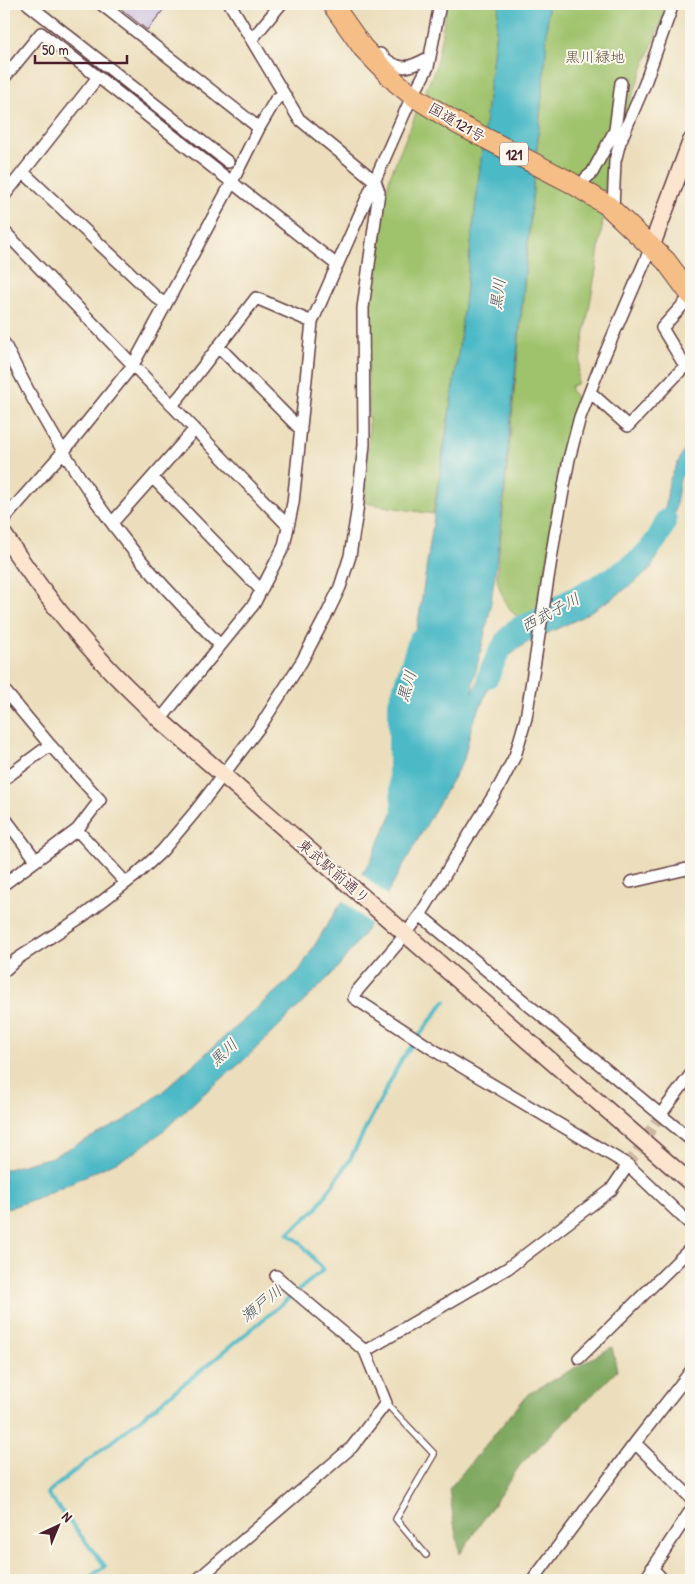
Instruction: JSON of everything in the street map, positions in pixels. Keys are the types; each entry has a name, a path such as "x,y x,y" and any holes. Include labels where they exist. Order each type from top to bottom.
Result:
{"highway":[{"name":"国道121号","path":"333,4 346,26 363,48 418,99 458,124 570,182 610,207 652,245 689,288"}],"street":[{"path":"28,4 228,162"},
{"path":"101,4 259,128"},
{"path":"4,971 17,959 83,916 126,883 162,851 227,778 302,661 340,587 350,556 364,444 363,308 379,192 375,181 299,119 230,4"},
{"path":"252,39 281,4"},
{"path":"586,178 592,173 619,135 644,86 673,4"},
{"path":"160,720 254,604 284,546 293,503 312,322 375,181 418,99 428,67 436,5"},
{"path":"346,26 368,42 386,60 396,65 410,67 428,58"},
{"path":"4,78 41,33 336,265"},
{"path":"4,196 98,77"},
{"path":"610,207 619,135 621,83"},
{"path":"4,519 63,452 133,365 232,182 259,128 276,99 284,94"},
{"path":"691,141 652,245 580,417 569,459 553,543 526,718 515,756 500,785 420,915 402,931 354,998 437,1052 628,1165 691,1225"},
{"path":"23,172 157,298 166,304"},
{"path":"4,230 288,526"},
{"path":"590,392 628,426 685,366 662,328 689,288"},
{"path":"172,405 256,298 312,322"},
{"path":"4,343 16,370 63,452 112,522 159,581 220,645"},
{"path":"218,347 301,430"},
{"path":"112,522 195,429"},
{"path":"153,478 261,590"},
{"name":"東武駅前通り","path":"4,535 36,581 76,630 110,670 160,720 691,1183"},
{"path":"4,690 50,746 100,800 77,830 4,884"},
{"path":"4,779 50,746"},
{"path":"4,817 36,860"},
{"path":"77,830 126,883"},
{"path":"631,882 691,868"},
{"path":"420,915 691,1140"},
{"path":"660,1114 691,1074"},
{"path":"365,1351 508,1268 611,1190 628,1165"},
{"path":"579,1358 691,1248"},
{"path":"197,1580 352,1447 386,1403 365,1351 276,1276"},
{"path":"533,1580 635,1442 691,1371"},
{"path":"635,1442 691,1498"},
{"path":"645,1580 691,1510"},
{"path":"652,1568 662,1580"}],"lane":[{"path":"386,1403 434,1454 396,1520 426,1555"}],"green space":[{"path":"447,4 499,4 458,356 433,514 365,503 369,432 367,316 378,228 390,176 436,66"},
{"name":"黒川緑地","path":"548,4 668,4 607,162 603,220 596,270 577,384 571,386 571,391 576,397 541,598 536,617 526,621 515,615 506,603 497,577 546,52"},
{"path":"612,1347 617,1371 520,1465 460,1554 449,1489 528,1394"}],"water":[{"path":"499,4 548,4 546,52 498,552 489,616 473,683 473,692 484,668 518,633 563,614 605,590 641,565 648,554 666,504 669,481 691,440 691,462 680,479 674,517 661,549 650,570 616,596 578,619 526,643 500,663 472,724 464,759 365,932 334,972 243,1061 162,1132 129,1156 42,1196 4,1210 4,1170 52,1157 125,1120 161,1093 299,971 330,920 370,862 403,789 403,704 420,610 458,356"}],"pier":[{"path":"360,872 389,897 372,926 341,899"}],"building":[{"path":"115,4 168,4 147,30"}],"waterway":[{"name":"西武子川","path":"488,677 496,658 515,630 539,619 627,568 651,547 660,534 666,520"},
{"name":"黒川","path":"401,825 403,810 399,772 399,703 419,640"},
{"name":"瀬戸川","path":"86,1580 105,1566 47,1493 214,1360 323,1270 300,1242 288,1234 316,1209 349,1161 401,1060 445,1001"}],"tunnel":[{"path":"628,1165 661,1114"}]}
